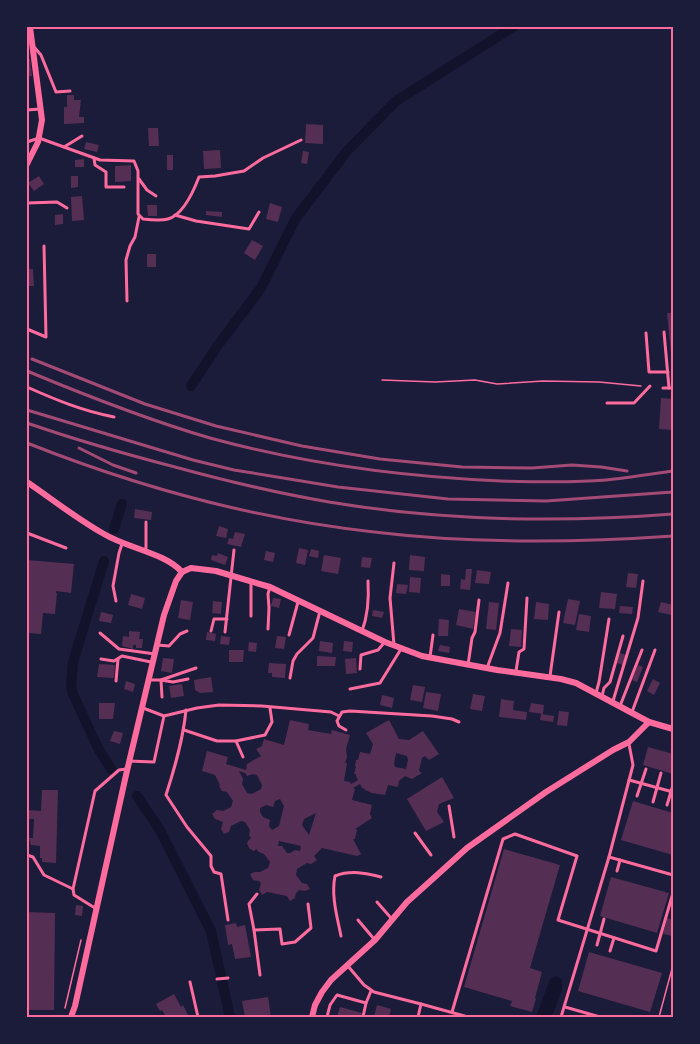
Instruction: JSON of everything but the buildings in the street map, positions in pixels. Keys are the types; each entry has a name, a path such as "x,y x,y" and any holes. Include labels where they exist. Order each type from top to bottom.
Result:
{"street":[{"path":"27,164 39,138 42,120 30,27"},
{"path":"27,482 105,535 177,565 182,572"},
{"path":"73,1017 154,654 170,594 182,572 191,568 216,571 270,587 385,642 422,656 576,683 649,722 673,729"},
{"path":"312,1017 322,992 375,940 407,902 467,848 546,792 628,742 649,722"}],"lane":[{"path":"33,46 40,55 56,92 70,91"},
{"path":"27,110 41,109"},
{"path":"64,147 82,136"},
{"path":"27,142 39,138 100,160 134,161 138,171 139,217 135,237 126,260 127,301"},
{"path":"139,217 168,219 175,215 193,194 199,177 244,171 263,158 301,140"},
{"path":"94,158 94,165 106,172 106,187 124,187"},
{"path":"138,178 147,190 156,196"},
{"path":"27,203 57,202 67,208"},
{"path":"175,215 196,221 249,229 259,212"},
{"path":"27,329 46,337 44,246"},
{"path":"663,388 671,388 664,332"},
{"path":"646,333 649,372 668,372"},
{"path":"607,403 634,403 650,386"},
{"path":"27,387 88,412 114,417"},
{"path":"144,551 146,522"},
{"path":"27,533 66,548"},
{"path":"116,601 113,586 120,542"},
{"path":"225,632 234,550"},
{"path":"394,563 390,597 394,645"},
{"path":"362,631 369,596 368,581"},
{"path":"613,702 638,618 643,581"},
{"path":"251,582 251,616"},
{"path":"487,668 500,633 508,583"},
{"path":"268,629 270,587"},
{"path":"516,673 519,652 524,649 527,598"},
{"path":"289,635 298,600"},
{"path":"468,665 479,600"},
{"path":"290,678 293,661 297,654 313,638 320,611"},
{"path":"550,678 559,612"},
{"path":"211,631 214,619 227,619"},
{"path":"599,694 609,620"},
{"path":"157,645 169,646 180,634 187,631"},
{"path":"100,633 119,649 154,654"},
{"path":"430,657 433,635"},
{"path":"599,694 610,682 623,636"},
{"path":"360,669 361,655 378,650 385,642"},
{"path":"350,689 380,683 401,648"},
{"path":"620,706 642,650"},
{"path":"632,712 655,650"},
{"path":"101,659 114,661 122,656 153,663"},
{"path":"116,681 118,659"},
{"path":"161,680 196,668"},
{"path":"148,680 172,682 188,679"},
{"path":"161,680 162,697"},
{"path":"142,708 164,716 219,705 332,712 339,716"},
{"path":"184,730 217,741 236,741 265,735 272,722 270,708"},
{"path":"186,710 184,730 166,795 187,827 211,856 211,866 214,872 221,874 228,920"},
{"path":"346,730 339,726 337,721 342,712 350,711 452,719 459,722"},
{"path":"96,909 74,895 73,889 95,791 119,770 154,762 164,716"},
{"path":"236,741 243,757"},
{"path":"561,1017 609,857 633,765 628,742"},
{"path":"637,796 646,769"},
{"path":"653,801 661,773"},
{"path":"628,780 672,792"},
{"path":"667,805 673,785"},
{"path":"448,806 454,837"},
{"path":"415,833 431,855"},
{"path":"452,1012 503,839 515,834 577,856 558,920 600,934 656,951 673,893"},
{"path":"27,855 33,857 44,875 73,889"},
{"path":"609,857 673,875"},
{"path":"617,871 621,860"},
{"path":"341,936 333,888 335,876 363,872 381,877"},
{"path":"257,894 249,904 260,975"},
{"path":"376,902 392,919"},
{"path":"254,930 280,928 282,944 295,942 310,928 308,904"},
{"path":"597,945 604,919"},
{"path":"358,920 375,940"},
{"path":"610,951 614,938"},
{"path":"347,965 371,991 468,1017"},
{"path":"217,979 228,978"},
{"path":"190,982 198,1017"},
{"path":"363,1017 371,991"},
{"path":"327,1017 330,1005 337,995 366,1003"},
{"path":"418,1017 421,1004"},
{"path":"565,1007 600,1017"}],"path":[{"path":"382,380 435,382 475,380 497,384 543,381 599,382 650,386"},
{"path":"658,1017 673,965"}],"shaded area":[{"path":"557,976 562,980 562,989 553,1014 549,1017 538,1017 537,1014 550,979"}],"waterway":[{"path":"191,386 218,345 261,288 296,218 347,151 396,101 513,27"},
{"path":"114,529 122,504"},
{"path":"104,561 73,662 71,686 98,748 111,769"},
{"path":"137,796 160,830 211,931 230,1017"}],"railway":[{"path":"32,359 145,404 216,426 302,446 380,459 462,467 532,468 572,465 627,471"},
{"path":"27,371 118,407 210,438 282,455 355,468 465,479 540,482 606,480 673,471"},
{"path":"27,410 193,460 234,470 338,487 448,499 546,501 673,492"},
{"path":"27,423 119,452 232,482 372,508 458,517 544,519 673,514"},
{"path":"27,443 154,487 241,510 329,526 448,539 561,541 673,536"},
{"path":"79,448 113,465 136,473"}]}
